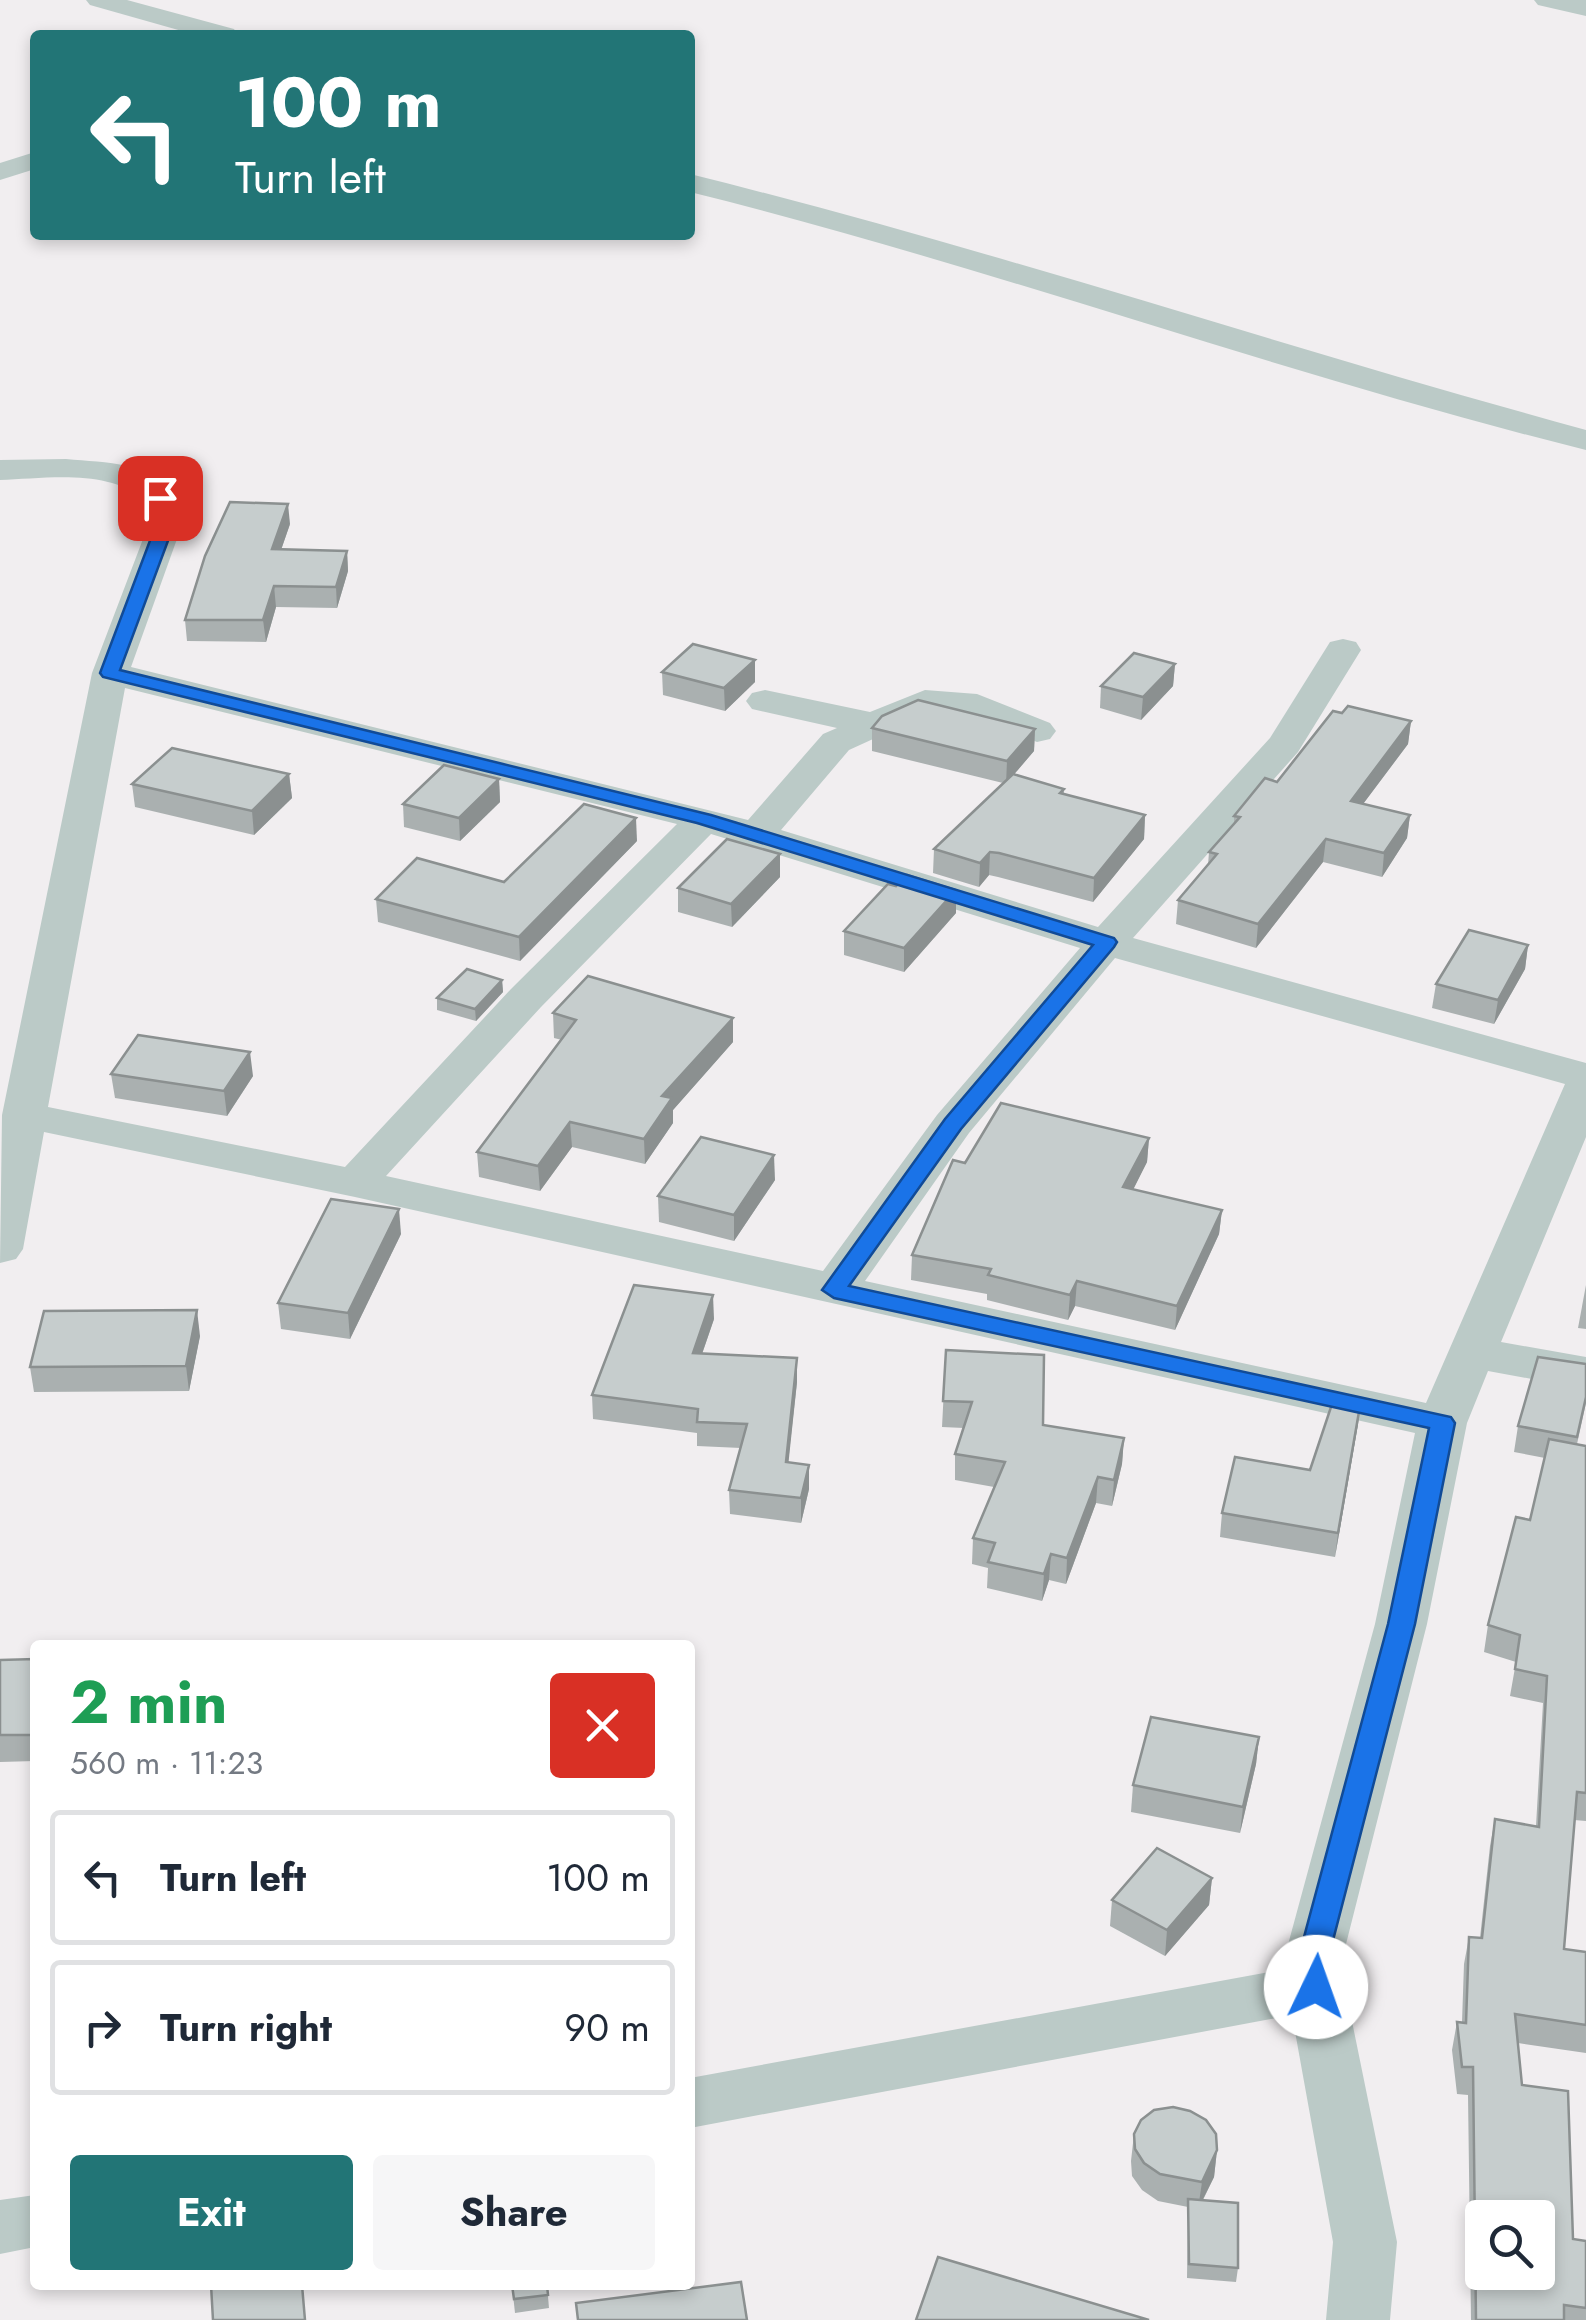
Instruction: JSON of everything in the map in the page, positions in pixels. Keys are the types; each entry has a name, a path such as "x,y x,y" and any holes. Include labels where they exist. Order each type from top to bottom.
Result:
{"street":[{"path":"99,0 208,30"},
{"path":"1548,0 1586,8"},
{"path":"0,172 30,162"},
{"path":"695,183 859,225 1371,380 1586,440"},
{"path":"0,470 66,468 120,474 142,481 160,498 160,538 110,673 0,1248"},
{"path":"834,1290 953,1124 1106,942 1284,744 1344,650"},
{"path":"110,673 704,819 1106,942 1586,1076"},
{"path":"766,701 874,724"},
{"path":"755,836 836,742 925,701 977,705 1037,732"},
{"path":"355,1183 526,998 704,819"},
{"path":"1358,2320 1365,2242 1316,1987 1315,1952 1402,1624 1442,1423 1586,1085"},
{"path":"24,1114 355,1183 1442,1423"},
{"path":"1470,1352 1586,1374"},
{"path":"695,2102 1316,1987"},
{"path":"0,2227 30,2221"}],"building":[{"path":"230,502 288,504 272,549 347,551 336,587 274,586 263,620 185,620 205,556"},
{"path":"693,644 755,660 724,688 662,672"},
{"path":"1134,653 1175,664 1143,697 1101,686"},
{"path":"918,700 1035,729 1007,761 872,728 882,716"},
{"path":"1348,706 1411,721 1351,801 1410,815 1384,853 1326,839 1258,924 1178,900 1217,854 1209,852 1240,817 1234,816 1265,778 1277,782 1333,711 1342,713"},
{"path":"172,748 289,774 252,811 132,784"},
{"path":"444,765 499,779 459,818 403,804"},
{"path":"1013,774 1064,789 1060,793 1145,815 1094,878 999,853 990,852 980,863 934,849"},
{"path":"584,804 636,818 519,937 376,899 417,858 504,882"},
{"path":"727,839 780,854 731,904 678,888"},
{"path":"907,875 956,890 904,948 844,931 888,884 896,886"},
{"path":"1469,930 1528,945 1498,1000 1436,984"},
{"path":"467,969 502,980 475,1009 437,998"},
{"path":"588,976 733,1018 662,1096 672,1098 644,1139 570,1122 538,1166 477,1152 576,1020 553,1013"},
{"path":"138,1035 250,1052 224,1091 111,1074"},
{"path":"1001,1103 1149,1138 1123,1187 1222,1210 1177,1306 1077,1281 1070,1295 988,1275 991,1269 912,1255 953,1160 965,1163"},
{"path":"701,1137 774,1155 734,1215 658,1196"},
{"path":"331,1199 399,1209 348,1313 278,1303"},
{"path":"634,1285 713,1295 693,1353 797,1358 786,1462 809,1465 801,1498 729,1490 747,1424 697,1422 698,1409 592,1395"},
{"path":"197,1310 186,1366 30,1367 44,1311"},
{"path":"946,1350 1044,1355 1043,1425 1124,1438 1114,1480 1098,1477 1067,1558 1051,1554 1044,1574 988,1562 995,1543 973,1538 1005,1462 955,1454 972,1402 943,1401"},
{"path":"1538,1357 1586,1364 1586,1397 1577,1437 1518,1426"},
{"path":"1335,1395 1361,1400 1338,1533 1222,1513 1235,1457 1310,1470"},
{"path":"1549,1439 1586,1446 1586,1793 1577,1792 1564,1949 1586,1952 1586,2025 1515,2014 1522,2085 1568,2091 1573,2239 1586,2241 1586,2308 1564,2305 1564,2320 1476,2320 1476,2290 1555,2290 1555,2200 1475,2200 1473,2067 1462,2067 1457,2022 1466,2023 1469,1937 1482,1938 1495,1819 1539,1827 1547,1676 1515,1669 1520,1635 1488,1625 1516,1517 1530,1520"},
{"path":"30,1659 30,1735 0,1735 0,1660"},
{"path":"1151,1717 1259,1737 1243,1807 1133,1785"},
{"path":"1157,1848 1212,1878 1167,1930 1112,1900"},
{"path":"1173,2107 1206,2120 1216,2134 1217,2150 1202,2182 1160,2174 1144,2163 1135,2149 1134,2134 1141,2120 1154,2110"},
{"path":"1188,2199 1238,2203 1238,2268 1189,2264"},
{"path":"938,2257 1149,2320 916,2320"},
{"path":"741,2282 747,2320 578,2320 576,2303"},
{"path":"211,2290 302,2290 305,2320 213,2320"},
{"path":"513,2290 548,2290 548,2295 514,2299"}],"route":[{"path":"160,498 160,538 110,673 704,819 1106,942 953,1124 834,1290 1442,1423 1402,1624 1315,1952 1316,1987"}]}
